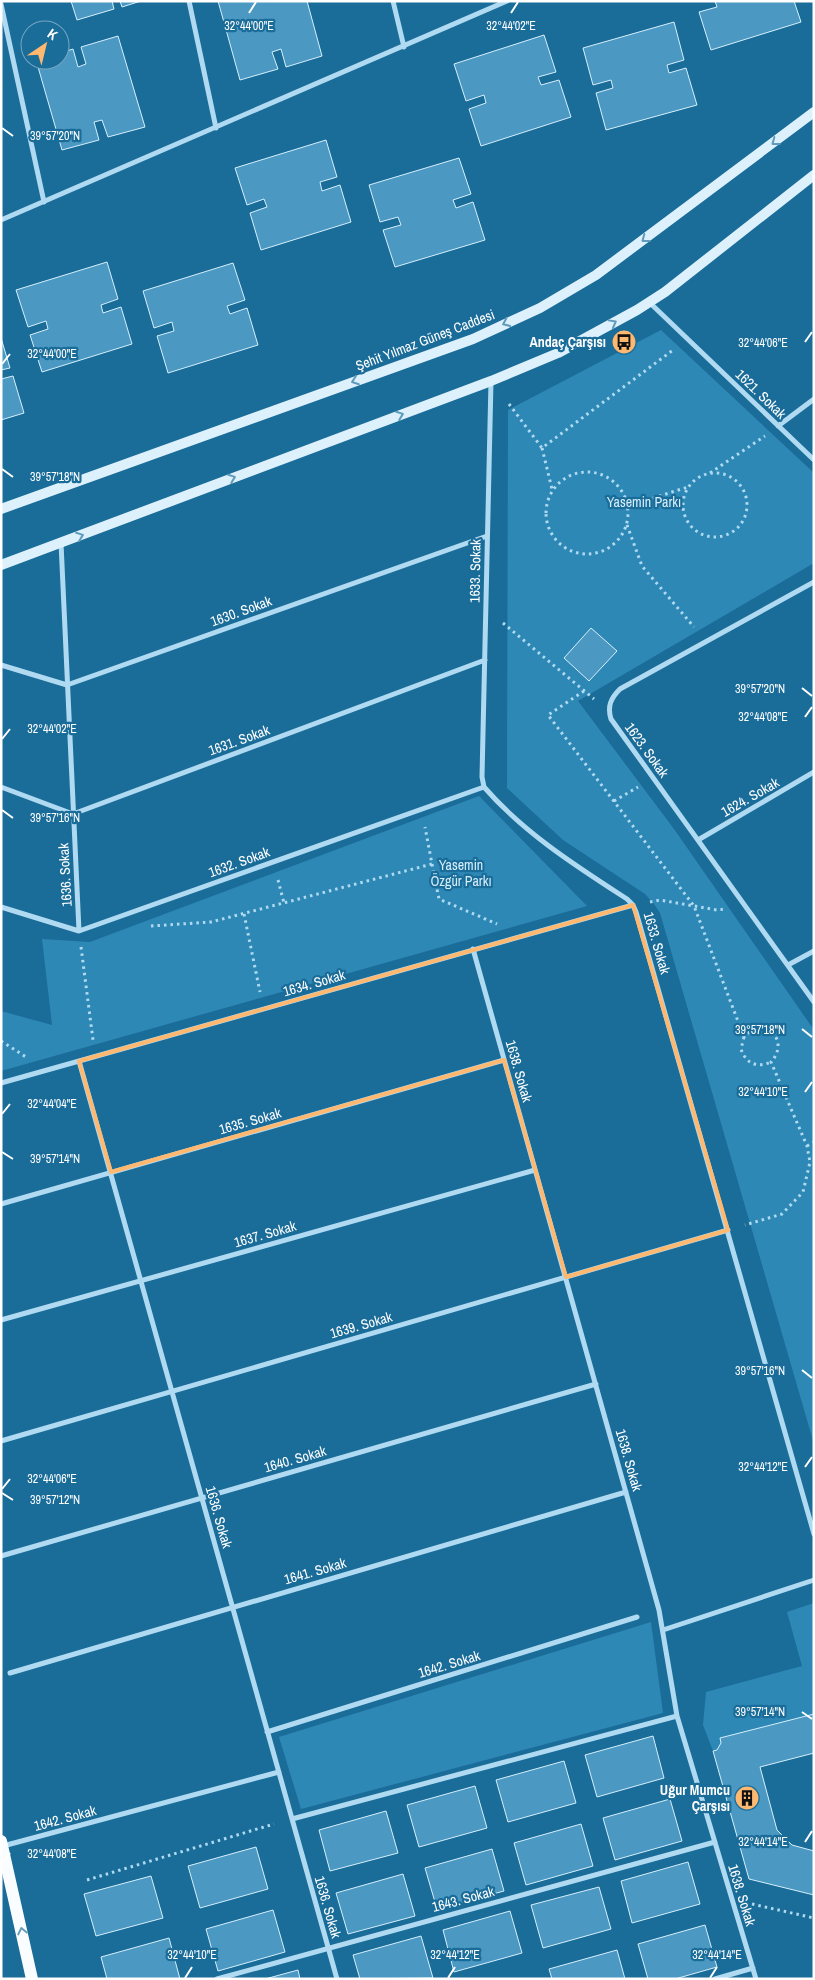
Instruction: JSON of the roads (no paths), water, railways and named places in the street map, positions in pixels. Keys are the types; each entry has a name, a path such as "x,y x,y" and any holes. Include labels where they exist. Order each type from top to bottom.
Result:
{"main road":[{"name":"Şehit Yılmaz Güneş Caddesi","path":"1,509 473,339 540,308 596,275 814,112"},
{"path":"1,565 491,381 558,353 649,302 814,175"},
{"path":"2,1844 32,1979"}],"street":[{"path":"189,1 216,128"},
{"path":"393,1 404,47"},
{"path":"1,220 507,1"},
{"path":"1,4 44,202"},
{"name":"1621. Sokak","path":"649,302 814,460"},
{"name":"1633. Sokak","path":"491,381 482,777 484,787 554,851 627,899 633,905 814,1534"},
{"path":"778,426 814,399"},
{"name":"1630. Sokak","path":"67,685 488,536"},
{"name":"1636. Sokak","path":"61,543 79,931"},
{"name":"1623. Sokak","path":"814,582 620,689 610,702 608,711 611,718 814,1002"},
{"name":"1631. Sokak","path":"73,814 485,660"},
{"path":"1,665 67,685"},
{"name":"1624. Sokak","path":"698,840 814,772"},
{"name":"1632. Sokak","path":"79,931 484,787"},
{"path":"1,788 73,814"},
{"name":"1634. Sokak","path":"1,1082 633,905"},
{"path":"1,907 79,931"},
{"name":"1638. Sokak","path":"473,949 659,1610 677,1716 756,1979"},
{"path":"788,965 814,951"},
{"name":"1635. Sokak","path":"1,1204 504,1060"},
{"name":"1636. Sokak","path":"79,1061 337,1979"},
{"name":"1637. Sokak","path":"1,1320 535,1170"},
{"name":"1639. Sokak","path":"1,1441 728,1230"},
{"name":"1640. Sokak","path":"1,1556 596,1384"},
{"name":"1641. Sokak","path":"10,1673 626,1492"},
{"path":"663,1630 814,1580"},
{"name":"1642. Sokak","path":"267,1732 637,1617"},
{"path":"292,1819 677,1716"},
{"name":"1642. Sokak","path":"2,1844 279,1772"},
{"name":"1643. Sokak","path":"217,1979 715,1842"},
{"path":"715,1979 752,1968"}],"place":[{"name":"Andaç Çarşısı","path":"624,342"},
{"name":"Uğur Mumcu Çarşısı","path":"747,1798"}],"park label":[{"name":"Yasemin Parkı","path":"644,502"},
{"name":"Yasemin Özgür Parkı","path":"461,874"}]}
